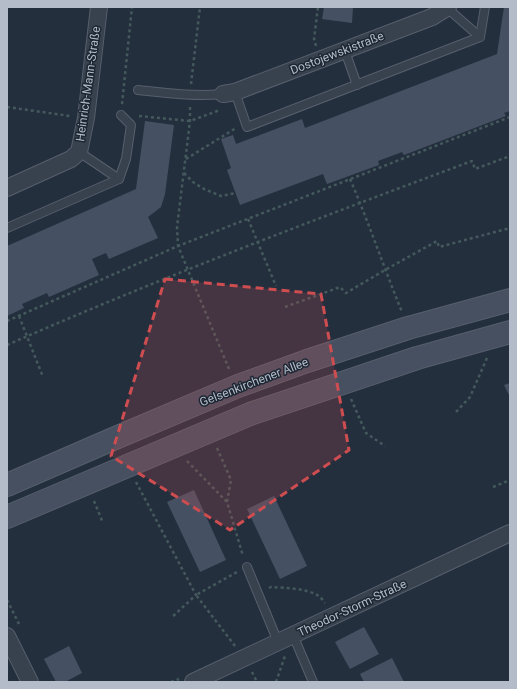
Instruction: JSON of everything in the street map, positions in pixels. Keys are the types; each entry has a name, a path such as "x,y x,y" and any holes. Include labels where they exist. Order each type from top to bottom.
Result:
{"main road":[{"name":"Gelsenkirchener Allee","path":"7,485 238,386 307,361 408,328 510,300"},
{"path":"7,517 250,414 417,358 510,332"}],"street":[{"name":"Heinrich-Mann-Straße","path":"7,188 71,159 79,152 86,118 99,7"},
{"name":"Dostojewskistraße","path":"229,93 432,17 448,8"},
{"name":"Theodor-Storm-Straße","path":"193,682 510,533"},
{"path":"7,636 30,682"}],"lane":[{"path":"480,37 485,7"},
{"path":"448,8 480,37"},
{"path":"138,90 190,96 207,96 229,93 247,126 480,37"},
{"path":"344,51 357,84"},
{"path":"7,228 119,179 126,159 131,125 121,115"},
{"path":"79,152 119,179"},
{"path":"247,567 278,642"},
{"path":"292,635 313,682"}],"path":[{"path":"121,115 132,7"},
{"path":"200,7 190,96 190,121 177,227 178,246 228,369 238,386"},
{"path":"318,7 314,39 321,59"},
{"path":"7,321 178,246 510,117"},
{"path":"185,159 246,122"},
{"path":"7,345 103,303 360,203 472,161 475,169 510,156"},
{"path":"184,173 193,182 204,189 221,196 236,193"},
{"path":"350,179 408,328"},
{"path":"248,219 276,286"},
{"path":"285,308 340,287 346,294 437,241 439,247 510,228"},
{"path":"19,316 43,377"},
{"path":"456,412 470,397 489,354 483,356"},
{"path":"357,396 350,398 366,433 385,446"},
{"path":"211,450 224,446"},
{"path":"217,448 231,480 227,502"},
{"path":"171,618 196,595 247,567 227,502 187,461 193,458"},
{"path":"143,479 136,482 196,595 244,658"},
{"path":"493,487 510,480"},
{"path":"87,503 94,500 104,523"},
{"path":"257,593 271,587 294,588 307,592 319,596 326,603 332,617"}],"highlighted area":[{"path":"165,279 321,294 349,450 230,530 111,456"}],"building":[{"path":"324,7 353,7 352,23 322,19"},
{"path":"504,7 510,7 510,111 504,113 506,116 404,155 402,152 378,161 379,165 327,184 323,174 240,205 227,170 231,168 221,139 233,135 236,144 302,119 305,128 497,54"},
{"path":"145,121 174,125 165,194 161,207 148,217 158,238 109,259 106,253 92,259 99,275 49,297 47,293 22,304 24,308 7,316 7,246 136,189"},
{"path":"510,383 510,397 504,385"},
{"path":"194,490 226,560 200,572 167,502"},
{"path":"274,496 307,566 280,579 247,509"},
{"path":"364,627 379,654 350,669 335,642"},
{"path":"69,646 82,673 65,682 56,682 44,659"},
{"path":"392,658 404,682 364,682 360,674"}]}
